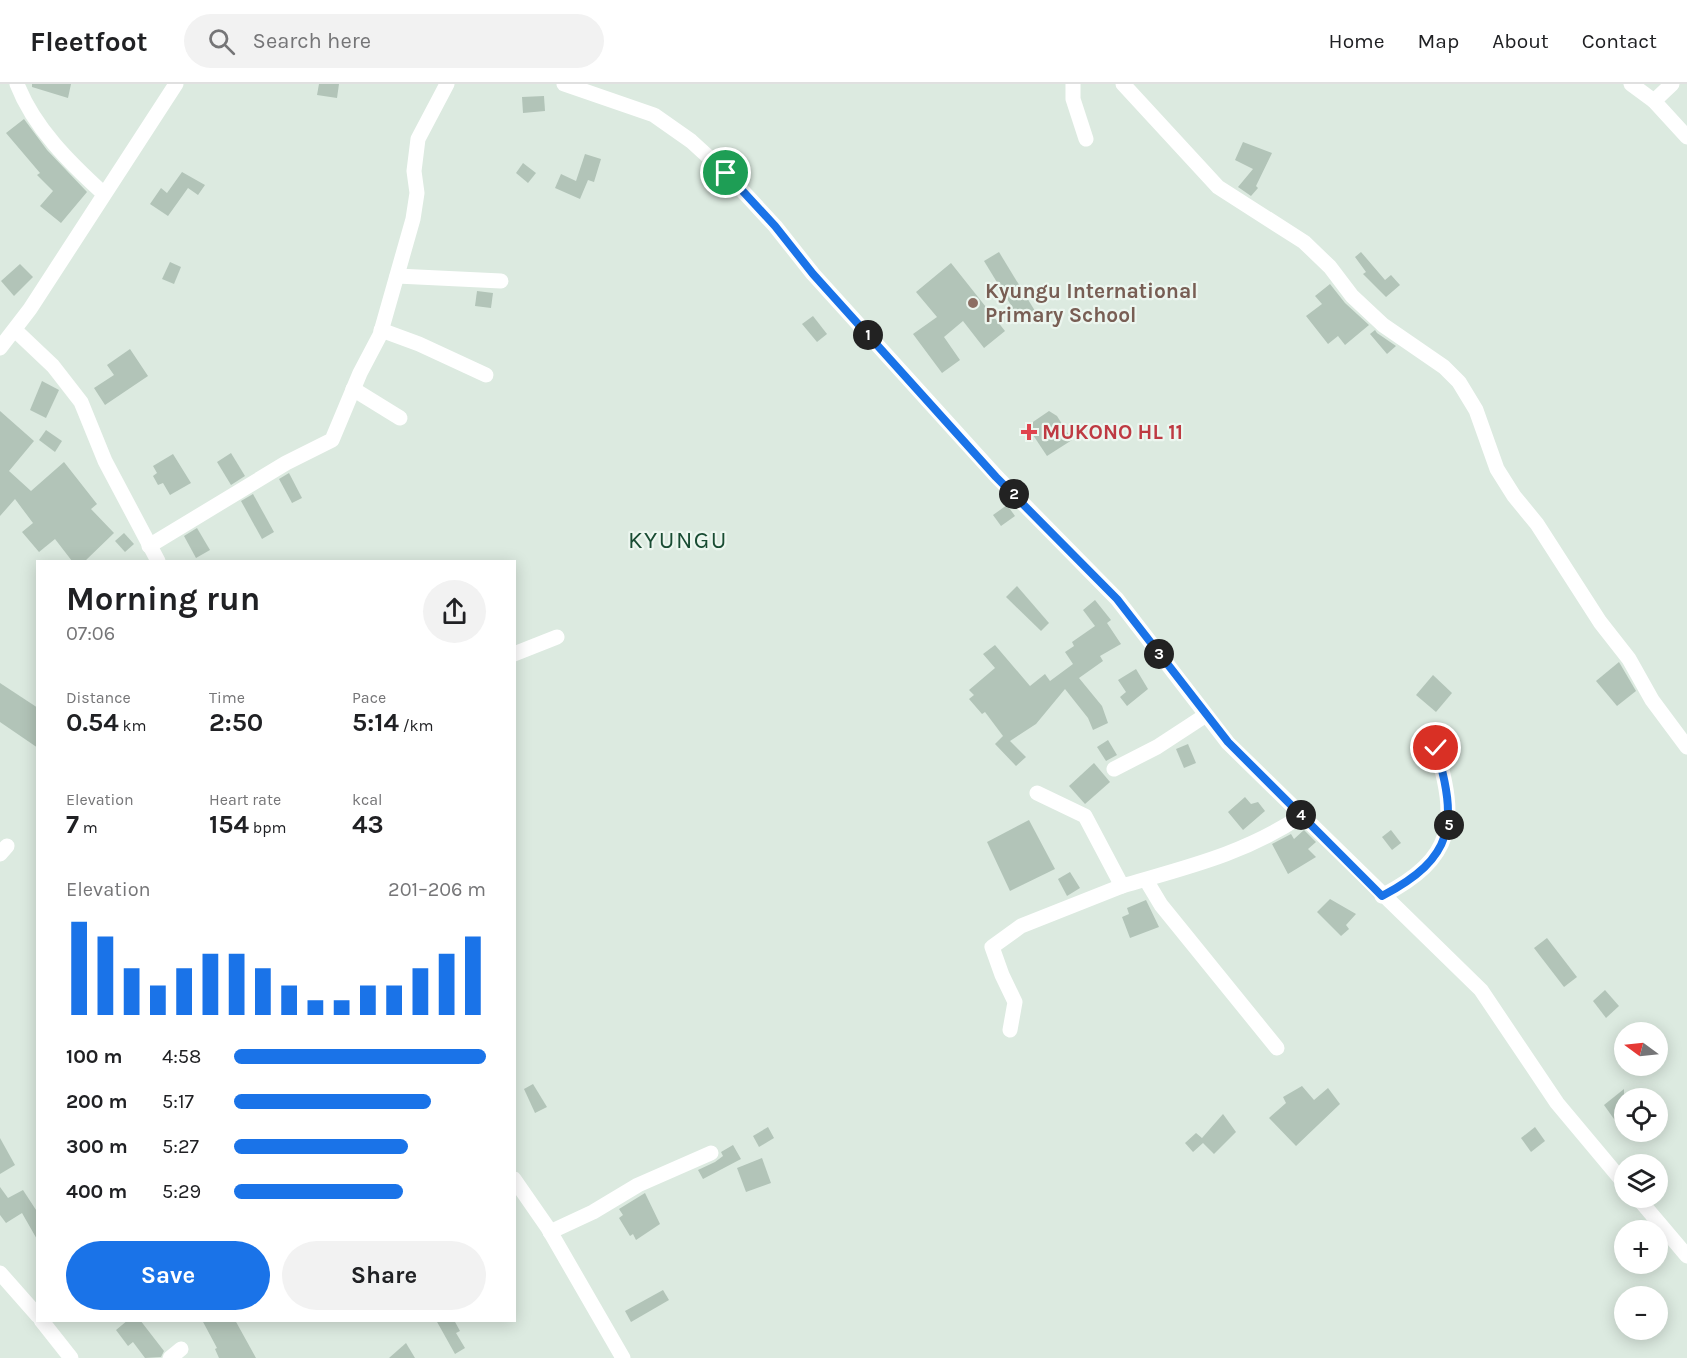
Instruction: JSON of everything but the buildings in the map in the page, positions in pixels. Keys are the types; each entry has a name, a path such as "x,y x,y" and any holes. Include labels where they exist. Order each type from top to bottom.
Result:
{"street":[{"path":"17,84 24,101 43,128 72,164 104,194"},
{"path":"0,348 15,330 176,84"},
{"path":"149,546 286,463 332,440 381,330 417,193 414,171 417,139 447,84"},
{"path":"564,84 654,115 691,141 726,173 775,226 813,274 996,477 1117,599 1228,742 1382,896 1481,990 1557,1103 1614,1171"},
{"path":"1073,84 1073,99 1086,139"},
{"path":"1123,84 1218,187 1304,242 1383,325 1444,367 1459,382 1476,410 1497,470 1514,496 1537,524 1600,622 1634,667 1652,700 1687,747"},
{"path":"1630,84 1654,101 1687,137"},
{"path":"1654,101 1672,84"},
{"path":"397,276 501,281"},
{"path":"15,330 53,366 81,402 105,461 157,560"},
{"path":"381,330 419,344 486,375"},
{"path":"353,390 400,418"},
{"path":"516,653 557,637"},
{"path":"1114,769 1157,747 1206,715"},
{"path":"1382,896 1406,884 1434,858 1449,827 1445,779 1436,748"},
{"path":"1037,793 1085,816 1122,886"},
{"path":"1010,1030 1015,1002 992,947 1021,926 1122,886 1208,862 1255,844 1301,816"},
{"path":"1146,880 1161,905 1277,1048"},
{"path":"550,1232 638,1185 711,1153"},
{"path":"516,1182 550,1232 623,1358"},
{"path":"1646,1208 1687,1256"},
{"path":"0,1273 36,1314"},
{"path":"43,1322 71,1358"}],"place":[{"name":"Kyungu International Primary School","path":"973,303"},
{"name":"MUKONO HL 11","path":"1029,432"}],"district":[{"name":"KYUNGU","path":"678,540"}],"route":[{"path":"726,173 775,226 813,274 996,477 1117,599 1228,742 1382,896 1406,884 1434,858 1449,827 1445,779 1436,748"}]}
